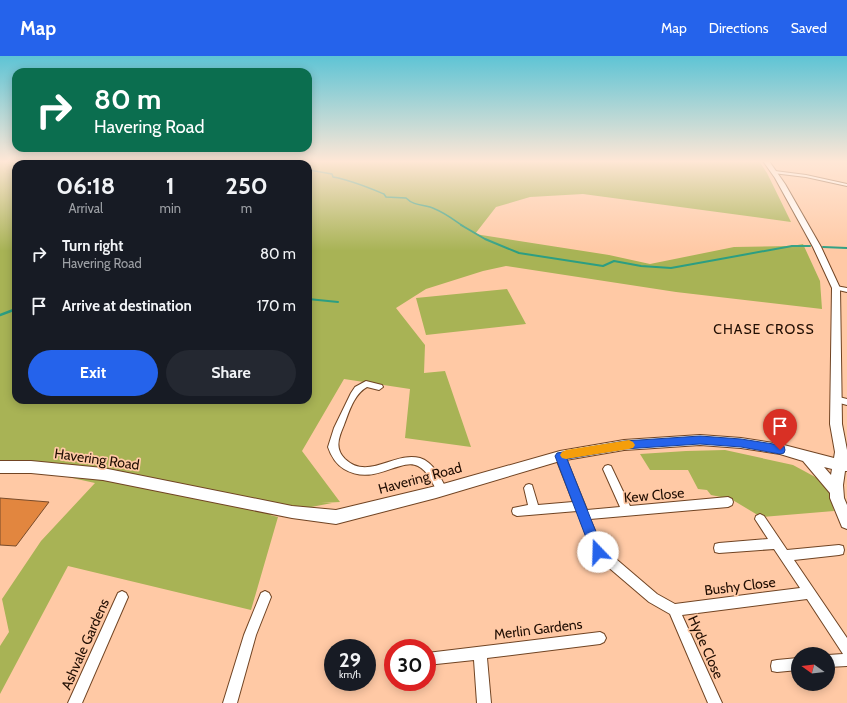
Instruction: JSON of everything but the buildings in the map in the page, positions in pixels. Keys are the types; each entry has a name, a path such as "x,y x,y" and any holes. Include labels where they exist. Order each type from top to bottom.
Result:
{"main road":[{"path":"786,191 829,268 836,288 835,399 836,424 843,465 836,485 842,512 847,522"},
{"name":"Havering Road","path":"0,467 30,467 103,474 292,512 336,518 442,490 560,456 624,445 700,440 741,443 780,450 843,465"},
{"path":"807,457 837,492"}],"street":[{"path":"836,288 847,290"},
{"path":"379,387 366,384 357,390 339,426 332,444 336,455 342,462 349,466 373,472 407,461 418,462 428,469 442,490"},
{"path":"835,399 847,402"},
{"name":"Hyde Close","path":"560,456 598,552 653,598 674,610 715,703"},
{"path":"608,469 627,511"},
{"path":"529,488 534,509"},
{"name":"Kew Close","path":"517,511 534,509 627,511 728,502"},
{"path":"760,519 847,649"},
{"path":"719,548 777,544"},
{"path":"785,556 840,550"},
{"name":"Bushy Close","path":"674,610 810,593"},
{"name":"Ashvale Gardens","path":"75,703 122,597"},
{"path":"230,703 250,635 265,597"},
{"name":"Merlin Gardens","path":"436,658 600,638"},
{"name":"Merlin Gardens","path":"480,652 484,703"},
{"path":"835,661 847,660"},
{"path":"777,666 791,665"}],"green space":[{"path":"0,191 12,191 12,404 312,404 312,191 776,191 791,222 583,194 530,197 496,207 475,234 609,255 650,264 734,247 792,246 803,244 820,281 822,309 676,292 506,266 483,271 426,289 396,308 425,345 424,373 445,371 471,447 405,438 410,389 344,379 302,451 340,502 321,503 332,503 270,515 278,517 251,610 68,566 0,694 0,646 9,632 2,599 41,541 95,483 54,474 0,471"},
{"path":"507,289 526,324 426,335 416,298"},
{"path":"725,450 793,465 830,485 834,511 761,517 731,499 711,495 707,490 698,489 688,470 650,470 640,454"}],"waterway":[{"path":"377,191 384,194 386,197 406,198 413,203 431,207 463,226"},
{"path":"461,225 485,239 519,253 603,266 614,261 641,266 671,268 792,246 810,246"},
{"path":"823,247 847,248"},
{"path":"312,299 338,302"},
{"path":"0,315 12,310"}],"slow traffic":[{"path":"566,455 589,450 629,445"}],"district":[{"name":"CHASE CROSS","path":"764,329"}],"route":[{"path":"598,552 560,456 624,445 700,440 741,443 780,450"}]}
